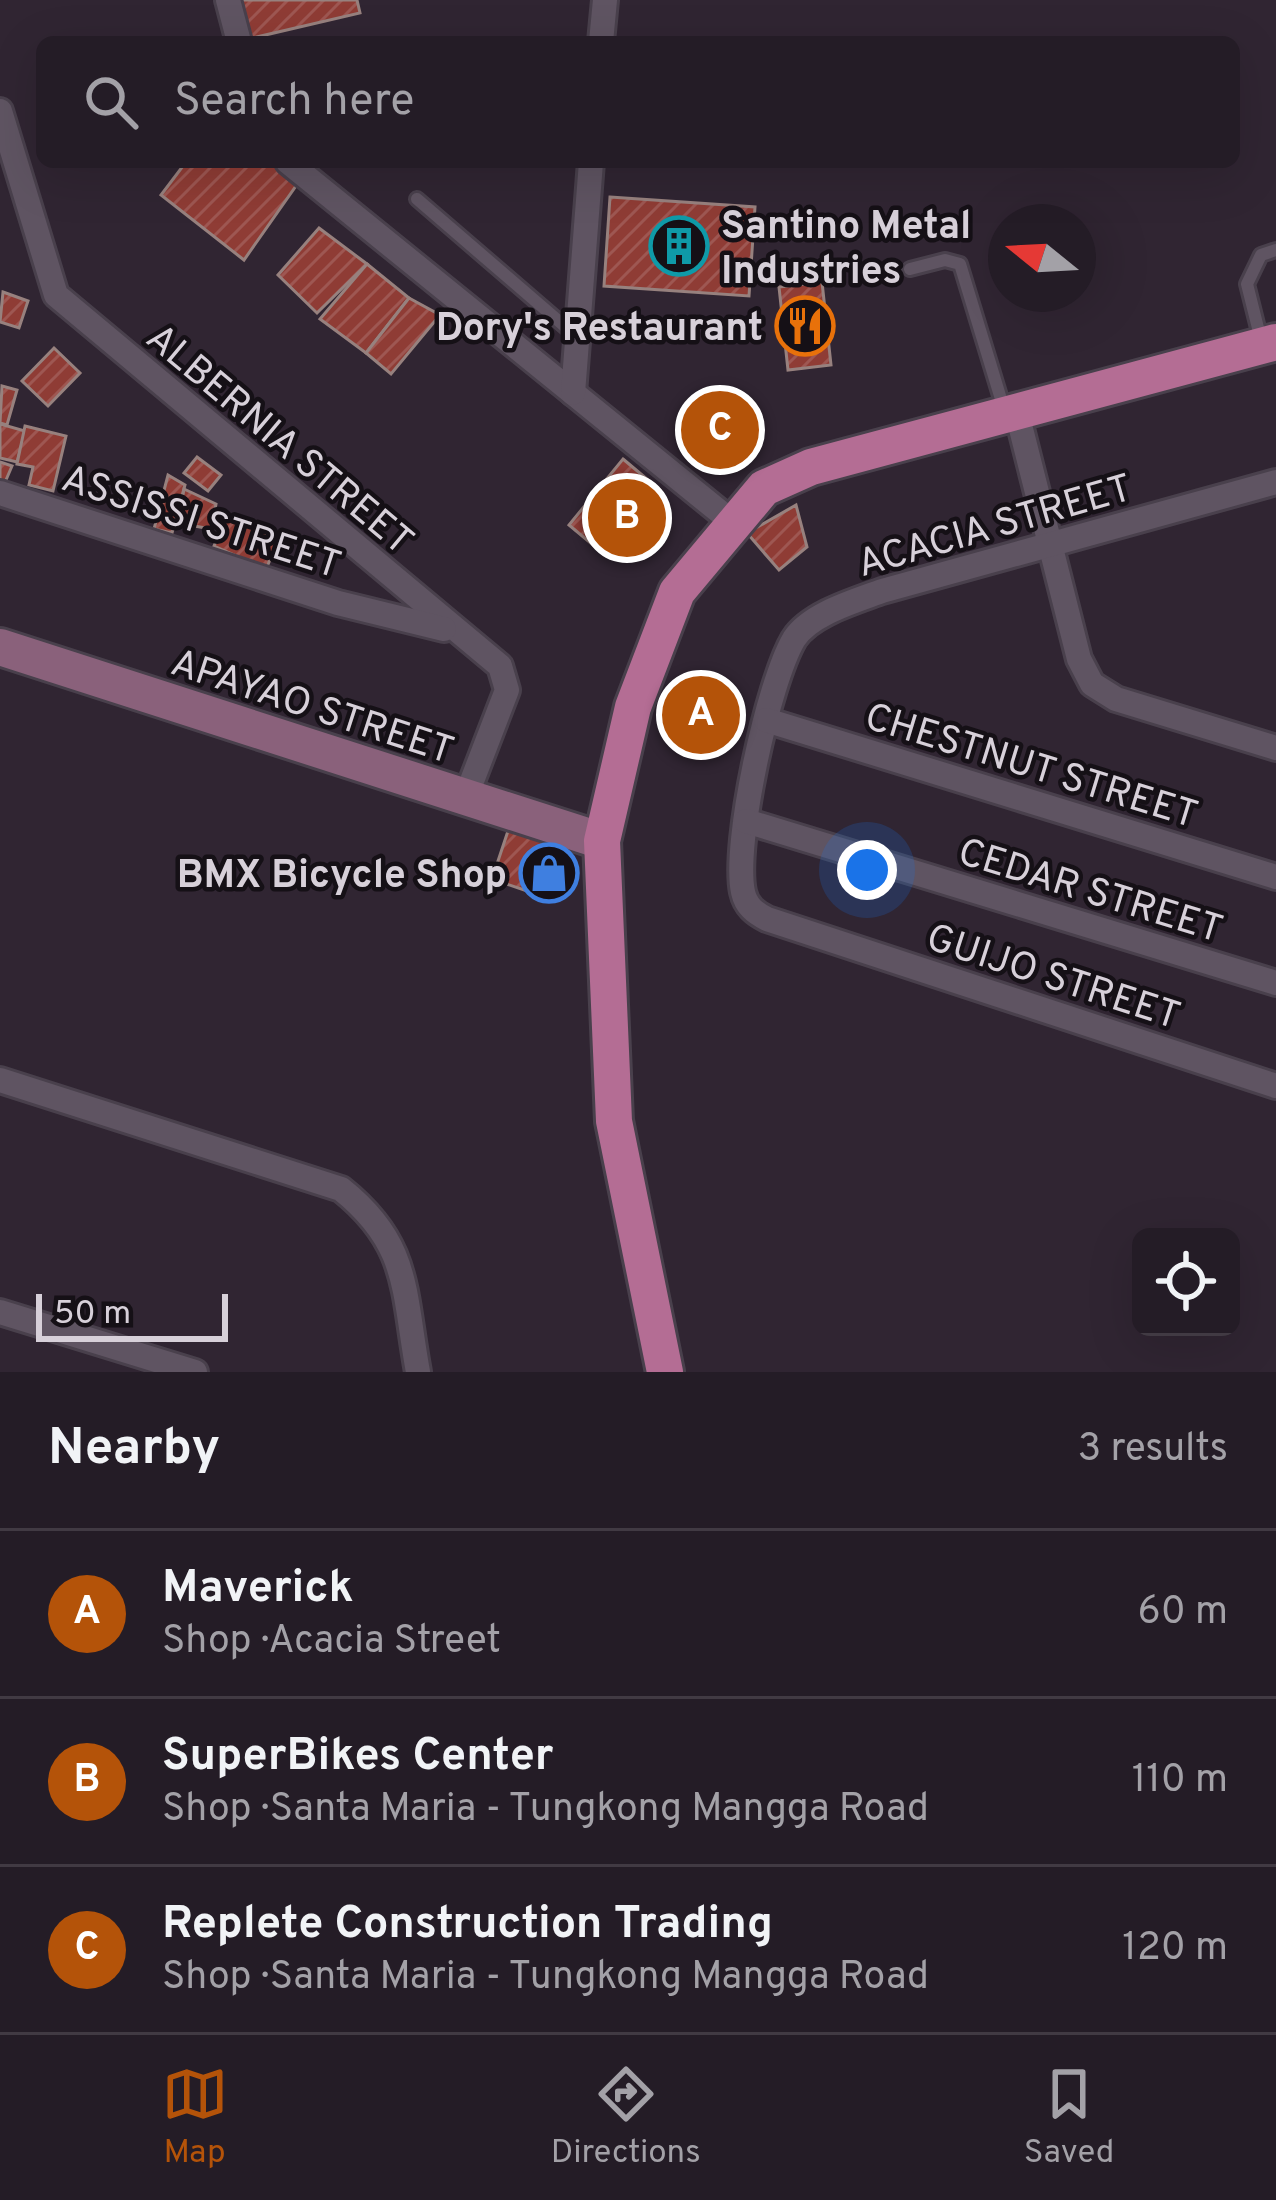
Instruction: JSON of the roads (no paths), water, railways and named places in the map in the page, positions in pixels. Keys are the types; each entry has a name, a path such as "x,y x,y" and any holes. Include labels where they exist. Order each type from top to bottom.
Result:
{"main road":[{"path":"663,1371 614,1121 602,841 633,706 677,592 731,521 764,488 811,466 1269,344"}],"street":[{"path":"228,0 237,36"},
{"path":"601,36 604,0"},
{"name":"ALBERNIA STREET","path":"0,111 3,148 56,296 452,631 500,666 507,689 465,799"},
{"path":"295,168 731,521"},
{"path":"573,393 591,168"},
{"path":"1011,414 1079,658 1092,685 1116,699 1276,748"},
{"name":"ACACIA STREET","path":"746,902 742,889 746,821 766,721 796,635 840,607 1276,482"},
{"name":"ASSISSI STREET","path":"0,493 338,603 452,631"},
{"name":"APAYAO STREET","path":"0,647 602,841"},
{"name":"CHESTNUT STREET","path":"766,721 1276,877"},
{"name":"CEDAR STREET","path":"746,821 1276,983"},
{"name":"GUIJO STREET","path":"746,902 767,919 1276,1086"},
{"path":"0,1080 341,1189 370,1212 394,1245 418,1372"},
{"path":"0,1312 195,1372"}],"lane":[{"path":"417,199 577,337"},
{"path":"1269,344 1247,284 1261,255 1276,250"},
{"path":"910,269 945,260 960,264 969,279 1011,414"}],"place":[{"name":"Santino Metal Industries","path":"679,246"},
{"name":"Dory's Restaurant","path":"805,326"},
{"name":"Replete Construction Trading","path":"720,430"},
{"name":"SuperBikes Center","path":"627,518"},
{"name":"Maverick","path":"701,715"},
{"name":"BMX Bicycle Shop","path":"549,873"}]}
